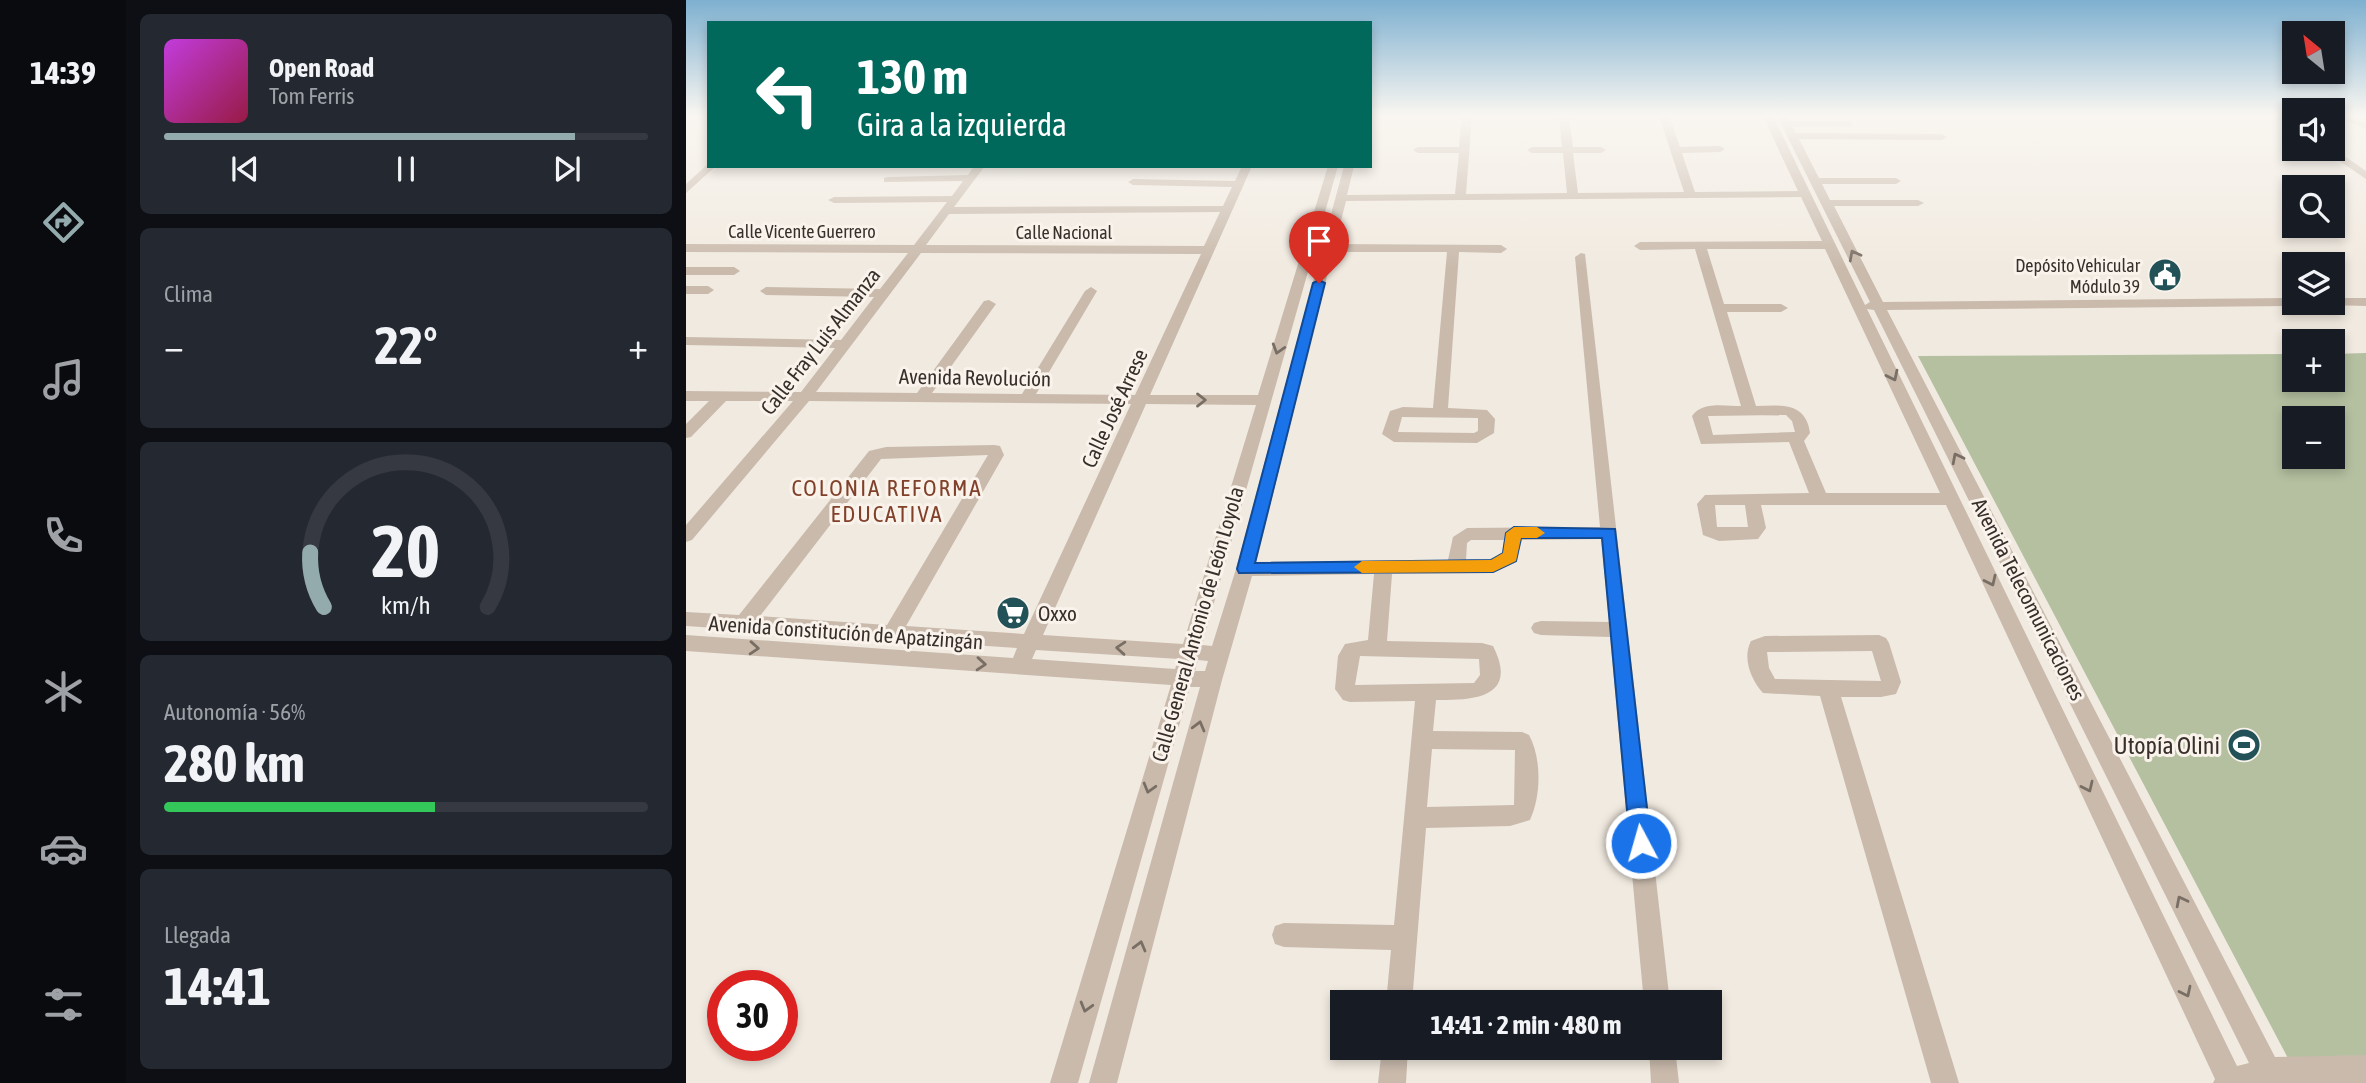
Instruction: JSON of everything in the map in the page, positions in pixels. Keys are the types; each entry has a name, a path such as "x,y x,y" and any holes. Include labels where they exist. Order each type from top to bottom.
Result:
{"street":[{"path":"1460,198 1463,167"},
{"path":"1569,167 1573,197"},
{"path":"1682,167 1691,195"},
{"name":"Avenida Telecomunicaciones","path":"1798,167 1810,187 1826,203 1881,306 2271,1077"},
{"name":"Avenida Telecomunicaciones","path":"1802,167 1829,245 2229,1083"},
{"path":"686,190 709,168"},
{"name":"Calle Fray Luis Almanza","path":"686,536 806,396 978,168"},
{"name":"Calle José Arrese","path":"1019,666 1246,168"},
{"name":"Calle General Antonio de León Loyola","path":"1064,1083 1332,168"},
{"name":"Calle General Antonio de León Loyola","path":"1103,1083 1219,654 1245,569 1349,168"},
{"path":"888,180 971,178"},
{"path":"1342,198 1691,195 1896,181"},
{"path":"1133,182 1239,184"},
{"path":"834,200 955,200"},
{"path":"1826,203 1918,203"},
{"path":"946,211 1229,209"},
{"path":"1700,245 1750,411"},
{"path":"1640,246 1829,245"},
{"name":"Calle Vicente Guerrero","path":"686,248 918,249"},
{"path":"1328,248 1501,249"},
{"name":"Calle Nacional","path":"918,249 1210,250"},
{"path":"1440,412 1453,250"},
{"path":"1581,257 1656,990"},
{"path":"686,271 734,271"},
{"path":"686,290 708,290"},
{"path":"766,291 884,293"},
{"path":"1026,399 1091,291"},
{"path":"1859,306 2282,302"},
{"path":"2345,302 2366,302"},
{"path":"921,398 989,304"},
{"path":"1719,308 1781,308"},
{"path":"1872,331 1877,324 1892,329"},
{"path":"686,341 846,344"},
{"name":"Avenida Revolución","path":"686,396 1263,400"},
{"path":"686,433 722,396"},
{"path":"1792,411 1804,433 1802,437 1795,438 1707,440 1702,413 1792,411"},
{"path":"1440,412 1484,415 1486,434 1476,438 1397,437 1390,433 1395,414 1440,412"},
{"path":"1795,438 1820,500"},
{"path":"744,623 875,455 886,452 995,450 996,455 891,634"},
{"path":"1752,499 1951,499"},
{"path":"1245,569 1493,566 1506,561 1511,552 1514,533"},
{"path":"1456,566 1459,541 1463,535 1609,533"},
{"path":"1377,648 1384,566"},
{"name":"Avenida Constitución de Apatzingán","path":"686,619 1219,654"},
{"path":"1541,628 1619,629"},
{"name":"Avenida Constitución de Apatzingán","path":"686,643 1212,680"},
{"path":"1879,643 1891,682 1889,688 1828,688 1766,685 1756,649 1765,644 1879,643"},
{"path":"1355,648 1377,648 1486,652 1489,659 1489,682 1485,688 1426,694 1346,692 1350,652 1355,648"},
{"path":"1828,688 1945,1083"},
{"path":"1400,990 1426,694"},
{"path":"1415,818 1516,815 1522,813 1526,803 1525,749 1522,741 1422,740"},
{"path":"1284,936 1405,938"},
{"path":"1392,1083 1394,1060"},
{"path":"1663,1060 1665,1083"},
{"path":"2229,1083 2366,1069"}],"green space":[{"name":"Utopía Olini","path":"2366,353 2366,1083 2301,1083 1918,356 2282,354 2282,392 2345,392 2345,354"}],"slow traffic":[{"path":"1362,567 1493,566 1510,557 1514,533 1537,533"}],"place":[{"name":"Depósito Vehicular Módulo 39","path":"2165,275"},
{"name":"Oxxo","path":"1013,613"},
{"name":"Utopía Olini","path":"2244,745"}],"district":[{"name":"COLONIA REFORMA EDUCATIVA","path":"887,501"}],"route":[{"path":"1319,283 1245,569 1493,566 1510,557 1514,533 1609,533 1641,843"}]}
